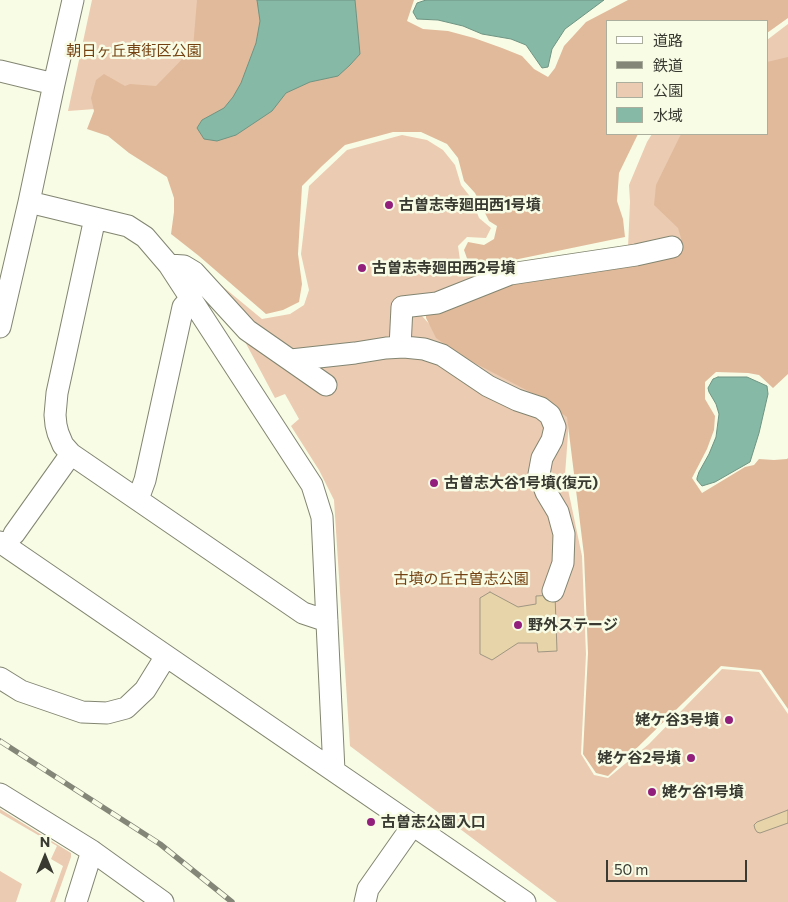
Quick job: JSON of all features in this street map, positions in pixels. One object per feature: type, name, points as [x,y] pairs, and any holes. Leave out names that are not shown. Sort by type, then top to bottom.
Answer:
[{"type":"street","points":[[0,327],[74,0]]},
{"type":"street","points":[[0,72],[54,84]]},
{"type":"street","points":[[29,202],[128,226],[145,238],[169,265],[312,485],[322,517],[334,770]]},
{"type":"street","points":[[95,218],[57,393],[56,425],[63,445],[71,454],[303,613],[328,621]]},
{"type":"street","points":[[400,347],[402,306],[437,303],[510,274],[636,255],[672,247]]},
{"type":"street","points":[[169,265],[184,266],[194,272],[247,330],[326,385]]},
{"type":"street","points":[[138,499],[145,480],[183,307],[191,298]]},
{"type":"street","points":[[291,360],[355,354],[386,348],[424,349],[442,355],[488,386],[517,400],[541,408],[550,415],[555,427],[552,440],[542,458],[539,474],[546,492],[558,512],[564,534],[563,563],[553,591]]},
{"type":"street","points":[[71,454],[7,538],[166,656],[525,902]]},
{"type":"street","points":[[0,678],[21,691],[82,712],[107,713],[126,708],[145,690],[166,656]]},
{"type":"street","points":[[0,794],[92,851],[163,902]]},
{"type":"street","points":[[365,902],[368,889],[413,825]]},
{"type":"street","points":[[76,902],[92,851]]},
{"type":"green space","name":"朝日ヶ丘東街区公園","points":[[92,0],[207,0],[196,57],[136,106],[68,111]]},
{"type":"green space","points":[[788,24],[788,82],[768,96],[768,39]]},
{"type":"green space","name":"古墳の丘古曽志公園","points":[[402,135],[427,140],[443,150],[455,165],[461,185],[472,199],[479,218],[491,228],[486,238],[467,237],[458,246],[461,267],[472,274],[628,248],[629,185],[651,135],[715,135],[703,255],[423,311],[422,316],[442,338],[570,407],[565,475],[582,556],[586,654],[581,754],[594,775],[608,778],[649,744],[722,669],[759,672],[788,714],[788,902],[557,902],[350,746],[334,500],[319,470],[291,426],[299,419],[285,394],[275,398],[242,336],[187,257],[262,319],[290,314],[304,305],[309,290],[301,254],[309,186],[347,150]]},
{"type":"green space","points":[[0,809],[71,853],[55,902],[50,902],[63,866],[51,859],[57,846],[0,813]]},
{"type":"green space","points":[[0,871],[22,884],[16,902],[0,902]]},
{"type":"shaded area","points":[[197,0],[414,0],[407,21],[423,29],[448,31],[502,48],[522,56],[534,69],[548,77],[555,68],[564,46],[586,22],[628,0],[788,0],[788,18],[768,32],[768,20],[606,20],[606,135],[638,135],[619,173],[617,201],[623,219],[625,237],[475,268],[469,264],[464,250],[468,242],[484,245],[494,239],[497,226],[489,221],[475,193],[464,181],[458,158],[447,144],[421,132],[393,132],[345,145],[302,186],[298,254],[302,284],[299,302],[283,310],[266,314],[171,234],[174,198],[167,177],[129,153],[108,136],[87,129],[94,111],[91,98],[96,80],[104,74],[125,86],[130,84],[156,86],[193,48]]},
{"type":"shaded area","points":[[788,57],[788,374],[773,388],[759,375],[748,373],[716,372],[705,382],[705,399],[715,416],[714,430],[707,449],[692,478],[702,493],[745,467],[754,465],[759,459],[774,460],[788,458],[788,709],[761,670],[721,666],[608,776],[596,773],[583,754],[588,653],[584,555],[567,417],[532,393],[465,358],[436,338],[426,318],[426,312],[499,284],[671,257],[683,245],[678,228],[654,205],[656,185],[681,135],[768,135],[768,62]]},
{"type":"water","points":[[257,0],[355,0],[360,54],[338,76],[310,82],[286,93],[272,111],[236,135],[217,141],[204,139],[197,128],[202,120],[224,108],[241,83],[256,43],[260,21]]},
{"type":"water","points":[[426,0],[604,0],[565,29],[552,49],[548,67],[542,68],[526,45],[511,39],[482,34],[463,26],[438,20],[417,19],[413,12],[417,3]]},
{"type":"water","points":[[718,377],[747,377],[767,386],[768,394],[750,462],[715,482],[702,486],[697,478],[716,437],[719,414],[708,388],[713,379]]},
{"type":"building","name":"野外ステージ","points":[[490,592],[518,607],[536,604],[536,596],[555,595],[557,651],[538,652],[537,643],[518,643],[492,660],[480,654],[480,598]]},
{"type":"building","points":[[788,810],[788,823],[760,833],[755,829],[754,825],[757,822]]},
{"type":"railway","points":[[0,741],[160,844],[232,902]]},
{"type":"place","name":"古曽志寺廻田西1号墳","points":[[389,205]]},
{"type":"place","name":"古曽志寺廻田西2号墳","points":[[362,268]]},
{"type":"place","name":"古曽志大谷1号墳(復元)","points":[[434,483]]},
{"type":"place","name":"野外ステージ","points":[[518,625]]},
{"type":"place","name":"姥ケ谷3号墳","points":[[729,720]]},
{"type":"place","name":"姥ケ谷2号墳","points":[[691,758]]},
{"type":"place","name":"姥ケ谷1号墳","points":[[652,792]]},
{"type":"place","name":"古曽志公園入口","points":[[371,822]]}]
